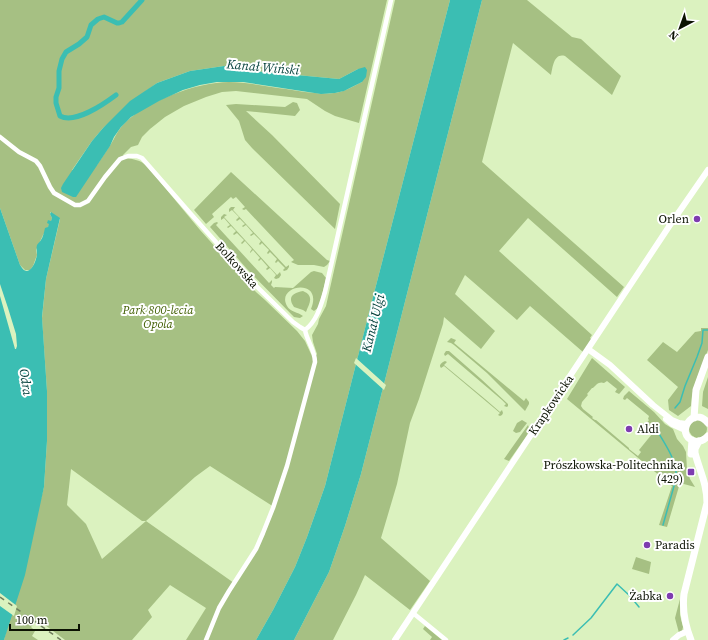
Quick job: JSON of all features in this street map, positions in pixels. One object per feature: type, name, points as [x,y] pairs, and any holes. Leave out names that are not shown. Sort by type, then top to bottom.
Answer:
[{"type":"main road","points":[[694,418],[694,399],[696,390],[708,357]]},
{"type":"main road","points":[[706,420],[699,413],[699,398],[700,390],[708,369]]},
{"type":"main road","points":[[691,640],[685,622],[683,608],[684,594],[700,526],[704,518],[707,494],[695,453],[695,449],[703,439],[687,435],[686,427],[689,420],[694,418],[706,420]]},
{"type":"street","points":[[206,640],[218,608],[256,549],[264,533],[280,490],[315,362],[314,353],[305,330],[310,326],[320,306],[330,271],[391,0]]},
{"type":"street","name":"Bolkowska","points":[[0,137],[19,152],[36,161],[54,193],[75,205],[80,205],[88,201],[120,159],[128,156],[137,156],[142,158],[250,280],[293,322],[305,330]]},
{"type":"street","name":"Krapkowicka","points":[[395,640],[661,238],[708,170]]},
{"type":"street","points":[[588,350],[610,365],[653,405],[672,420],[686,427]]},
{"type":"street","points":[[414,613],[446,640]]},
{"type":"street","points":[[673,640],[679,635],[688,631]]},
{"type":"street","points":[[686,640],[691,640]]},
{"type":"green space","name":"Park 800-lecia Opola","points":[[0,0],[387,0],[359,123],[335,116],[307,99],[236,91],[222,92],[184,106],[165,117],[142,137],[138,145],[131,147],[123,155],[125,158],[137,160],[147,166],[200,230],[256,292],[297,331],[305,341],[311,354],[315,357],[317,354],[312,335],[326,306],[395,0],[450,0],[325,486],[295,567],[256,640],[186,640],[206,608],[170,585],[148,610],[152,617],[132,640],[65,640],[37,619],[31,627],[35,631],[32,636],[38,640],[4,640],[44,487],[47,441],[47,391],[42,318],[46,279],[60,219],[50,212],[52,218],[51,222],[48,220],[50,224],[36,250],[37,255],[33,266],[30,270],[25,270],[20,265],[0,208]],"holes":[[[224,66],[253,71],[339,79],[358,69],[362,82],[349,89],[334,93],[322,94],[236,82],[216,83],[187,90],[171,95],[143,109],[131,117],[122,126],[97,165],[72,170],[103,128],[157,83],[190,71]],[[210,466],[274,507],[247,564],[234,583],[146,521],[195,477]],[[71,469],[142,521],[146,521],[102,559],[86,524],[67,505]]]},
{"type":"green space","points":[[482,0],[527,0],[572,37],[581,39],[621,76],[612,95],[565,56],[558,56],[556,58],[551,75],[513,43],[482,162],[624,287],[617,297],[528,218],[499,251],[592,335],[590,338],[592,340],[583,352],[530,306],[517,320],[465,275],[455,294],[495,331],[481,349],[444,317],[419,399],[410,423],[397,484],[381,538],[430,581],[410,610],[365,575],[333,640],[294,640],[329,572],[361,474]]},
{"type":"green space","points":[[293,102],[297,103],[300,110],[295,116],[246,111],[272,135],[340,204],[335,229],[252,148],[245,140],[239,121],[226,105],[236,104],[285,107]]},
{"type":"green space","points":[[231,172],[327,260],[330,261],[327,265],[324,267],[314,265],[298,265],[291,262],[294,260],[246,209],[242,209],[245,207],[236,197],[233,199],[231,197],[212,214],[214,217],[206,224],[194,210]]},
{"type":"green space","points":[[231,207],[235,207],[233,210],[286,267],[289,265],[287,270],[283,270],[285,268],[278,261],[276,263],[275,262],[277,259],[270,252],[268,254],[267,253],[269,250],[262,243],[260,245],[259,244],[261,241],[254,234],[251,236],[250,235],[253,233],[246,225],[243,227],[242,226],[245,224],[240,219],[237,221],[236,220],[239,217],[232,210],[229,212]]},
{"type":"green space","points":[[224,214],[227,215],[224,217],[277,275],[280,272],[281,275],[279,278],[274,278],[276,275],[270,268],[267,270],[266,269],[268,267],[261,259],[259,261],[258,260],[260,258],[253,250],[250,253],[252,249],[245,241],[242,244],[241,243],[244,240],[237,233],[234,235],[233,234],[236,231],[231,226],[228,228],[227,227],[230,225],[224,218],[221,220],[221,217]]},
{"type":"green space","points":[[217,222],[218,223],[216,225],[269,283],[272,280],[271,285],[274,288],[293,288],[311,272],[314,271],[322,273],[326,278],[319,307],[314,311],[311,309],[313,299],[311,292],[306,288],[293,289],[288,293],[285,299],[287,306],[290,310],[303,316],[300,318],[294,317],[247,269],[210,227]]},
{"type":"green space","points":[[303,291],[309,295],[310,298],[310,303],[306,312],[294,307],[291,301],[294,294]]},
{"type":"green space","points":[[701,328],[708,328],[708,350],[696,381],[691,406],[678,416],[669,410],[668,400],[678,387],[647,360],[663,342],[677,352],[695,332],[701,331]]},
{"type":"green space","points":[[451,338],[456,340],[454,343],[524,401],[526,398],[529,404],[525,411],[487,373],[454,345],[447,342]]},
{"type":"green space","points":[[446,351],[449,351],[481,379],[508,404],[508,406],[504,406],[506,404],[502,400],[448,354],[445,356],[444,354]]},
{"type":"green space","points":[[592,358],[625,387],[619,394],[615,392],[617,389],[607,381],[604,383],[599,383],[592,388],[582,402],[581,406],[593,417],[592,418],[638,456],[641,452],[639,450],[652,434],[642,425],[644,423],[646,424],[649,420],[649,416],[627,398],[625,400],[623,399],[629,391],[654,412],[665,424],[673,429],[677,439],[686,452],[687,470],[695,487],[680,483],[667,527],[659,525],[672,486],[567,399]]},
{"type":"green space","points":[[445,361],[447,362],[444,365],[500,412],[502,410],[502,415],[498,415],[500,413],[444,366],[441,368],[441,364]]},
{"type":"green space","points":[[708,377],[708,409],[702,406],[703,392]]},
{"type":"green space","points":[[522,420],[527,423],[520,432],[516,433],[513,431],[517,423]]},
{"type":"green space","points":[[698,420],[704,423],[707,429],[704,435],[698,438],[692,435],[689,429],[692,423]]},
{"type":"green space","points":[[528,425],[530,431],[509,461],[504,459]]},
{"type":"green space","points":[[636,557],[651,562],[649,574],[632,569]]},
{"type":"green space","points":[[680,599],[680,615],[683,627],[682,631],[679,633],[675,618]]},
{"type":"green space","points":[[425,626],[442,640],[430,640],[432,637],[423,629]]},
{"type":"water","name":"Kanał Ulgi","points":[[450,0],[482,0],[361,474],[329,572],[294,640],[256,640],[295,567],[325,486]]},
{"type":"water","points":[[224,66],[253,71],[339,79],[358,69],[365,67],[367,70],[366,77],[362,82],[344,91],[335,93],[321,94],[243,82],[217,82],[183,90],[159,101],[131,117],[114,137],[110,146],[76,197],[62,192],[61,188],[63,184],[92,141],[130,101],[157,83],[190,71]]},
{"type":"water","name":"Odra","points":[[0,208],[20,265],[26,271],[33,267],[37,255],[37,245],[42,239],[45,228],[48,227],[48,220],[51,221],[51,212],[60,218],[46,279],[42,317],[47,391],[47,441],[44,487],[25,575],[4,640],[0,640],[0,296],[15,349],[17,346],[16,334],[0,284]]},
{"type":"pier","points":[[356,358],[386,385],[384,390],[354,363]]},
{"type":"pier","points":[[0,593],[17,606],[14,616],[0,606]]},
{"type":"waterway","points":[[116,95],[89,112],[66,118],[60,116],[56,103],[56,97],[59,88],[59,71],[62,59],[66,52],[87,37],[91,25],[98,19],[104,17],[117,23],[122,22],[142,0]]},
{"type":"waterway","points":[[675,408],[680,402],[697,357],[702,343],[703,330],[708,330]]},
{"type":"waterway","points":[[659,427],[658,432],[671,454],[676,473],[676,479],[663,525]]},
{"type":"waterway","points":[[573,635],[591,618],[617,584],[639,607]]},
{"type":"waterway","points":[[564,640],[568,638]]},
{"type":"railway","points":[[0,597],[61,640]]},
{"type":"place","name":"Orlen","points":[[697,219]]},
{"type":"place","name":"Aldi","points":[[629,429]]},
{"type":"place","name":"Prószkowska-Politechnika (429)","points":[[691,472]]},
{"type":"place","name":"Paradis","points":[[647,545]]},
{"type":"place","name":"Żabka","points":[[670,596]]},
{"type":"water label","name":"Kanał Wiński","points":[[263,67]]}]
